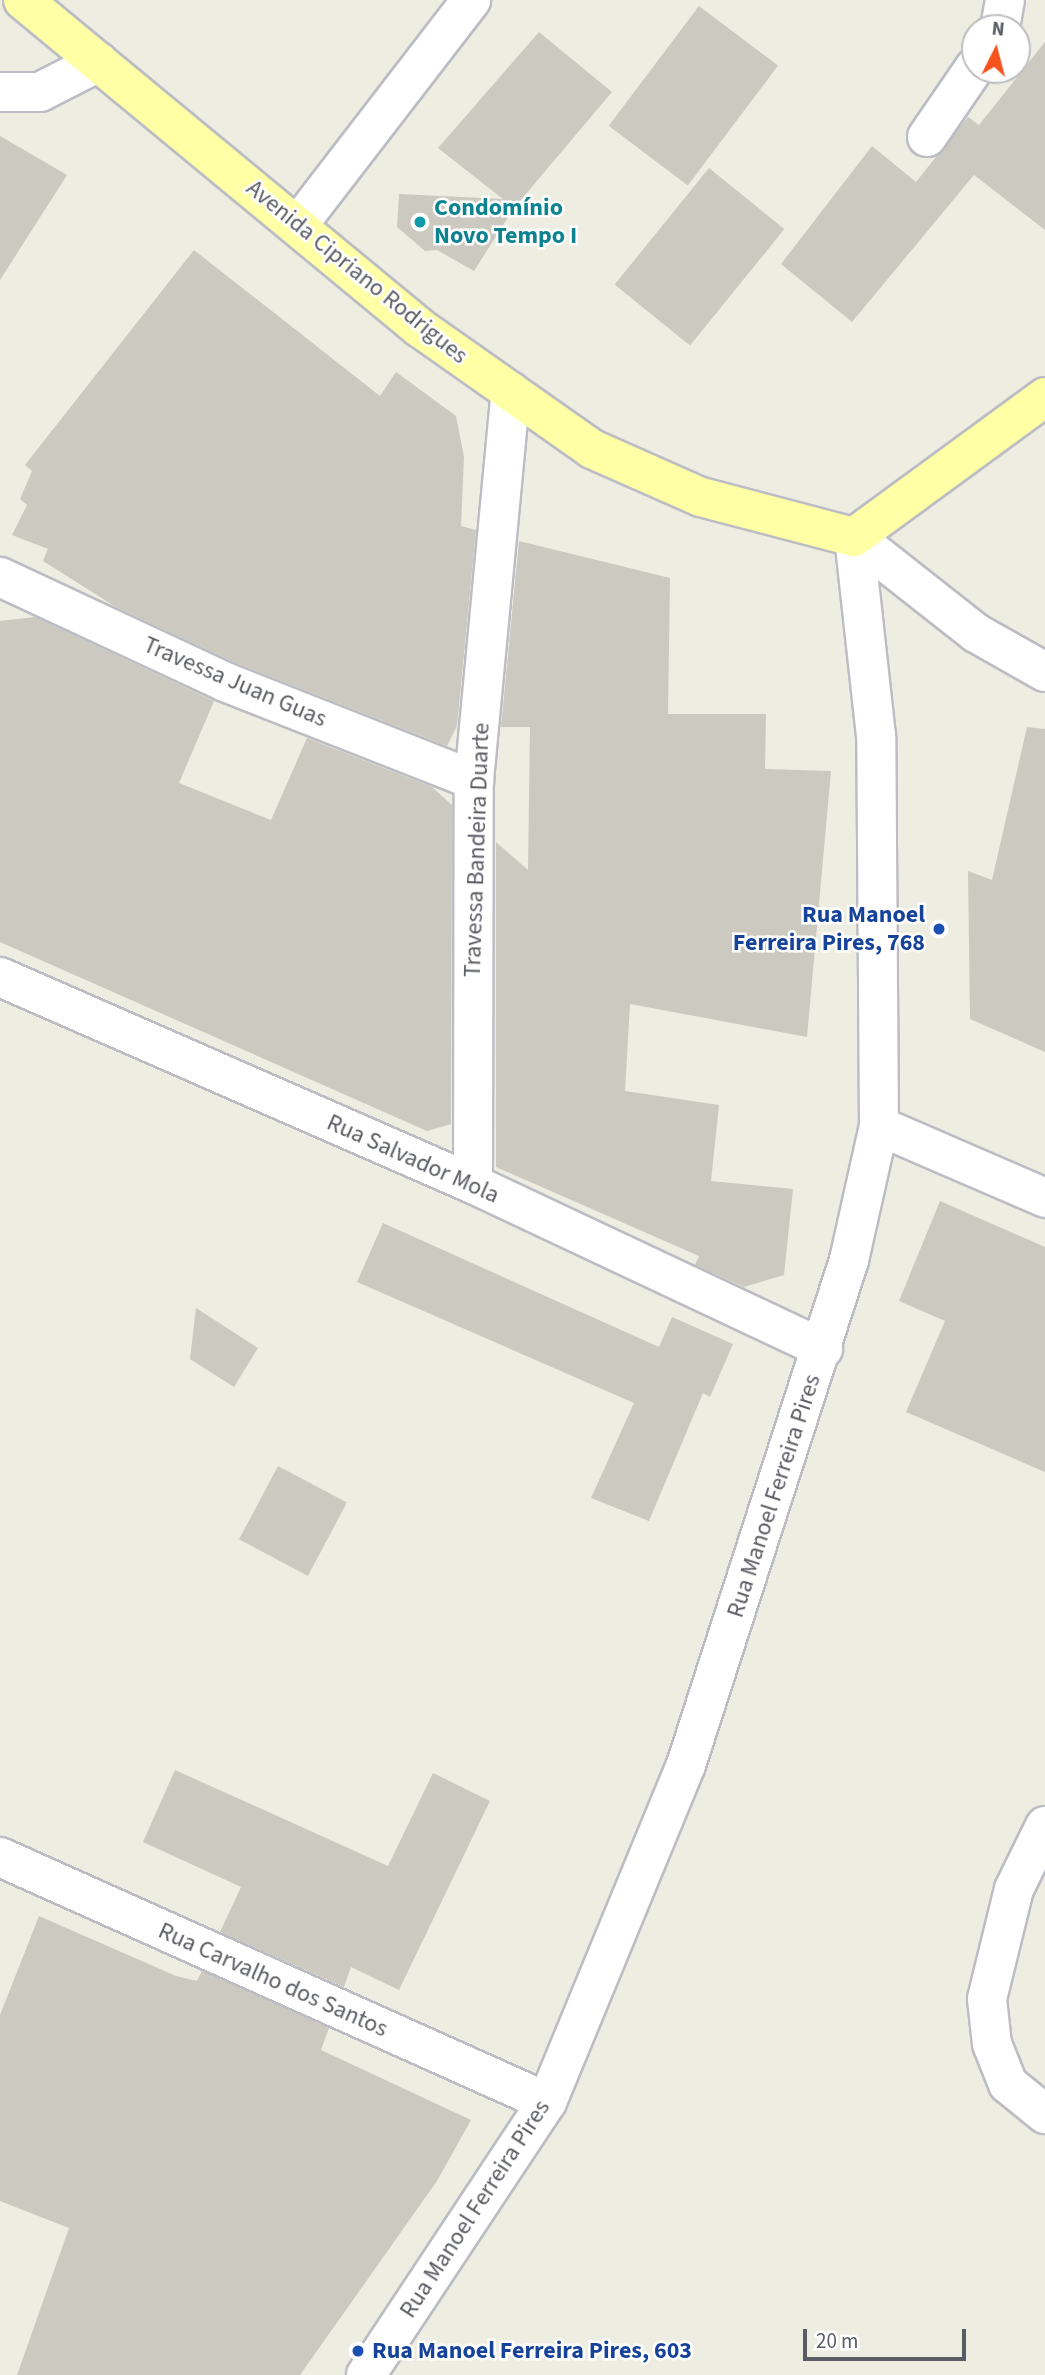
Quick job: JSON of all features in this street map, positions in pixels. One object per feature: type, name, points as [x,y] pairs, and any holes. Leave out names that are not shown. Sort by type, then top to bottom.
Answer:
[{"type":"main road","name":"Avenida Cipriano Rodrigues","points":[[23,0],[420,328],[592,449],[701,498],[853,537]]},
{"type":"main road","points":[[853,537],[1045,397]]},
{"type":"street","points":[[298,225],[471,0]]},
{"type":"street","points":[[0,92],[40,92],[99,62]]},
{"type":"street","points":[[927,138],[963,84]]},
{"type":"street","name":"Travessa Bandeira Duarte","points":[[473,1184],[474,780],[511,392]]},
{"type":"street","points":[[853,537],[975,633],[1045,672]]},
{"type":"street","name":"Rua Manoel Ferreira Pires","points":[[366,2375],[547,2102],[686,1765],[822,1349],[879,1126],[876,736],[853,537]]},
{"type":"street","name":"Travessa Juan Guas","points":[[0,577],[225,682],[474,780]]},
{"type":"street","name":"Rua Salvador Mola","points":[[0,977],[473,1184],[822,1349]]},
{"type":"street","points":[[879,1126],[1045,1198]]},
{"type":"street","points":[[1045,1826],[1014,1889],[987,1999],[992,2044],[1008,2084],[1045,2114]]},
{"type":"street","name":"Rua Carvalho dos Santos","points":[[0,1857],[547,2102]]},
{"type":"building","points":[[699,6],[778,66],[688,185],[609,126]]},
{"type":"building","points":[[539,32],[612,92],[514,208],[474,271],[437,250],[425,251],[397,227],[399,194],[503,199],[438,148]]},
{"type":"building","points":[[1045,42],[1045,230],[974,175],[852,322],[781,264],[872,146],[916,182],[968,117],[979,125],[1012,84],[1031,84],[1031,60]]},
{"type":"building","points":[[0,136],[67,175],[0,280]]},
{"type":"building","points":[[709,168],[784,229],[690,346],[615,285]]},
{"type":"building","points":[[194,250],[380,396],[396,372],[456,416],[464,457],[461,526],[476,530],[457,726],[447,746],[234,662],[116,607],[43,561],[48,549],[12,535],[27,505],[20,499],[32,471],[25,465]]},
{"type":"building","points":[[519,541],[670,578],[668,714],[766,714],[765,769],[831,771],[807,1037],[630,1004],[625,1091],[719,1105],[711,1181],[793,1189],[784,1275],[744,1287],[695,1265],[699,1256],[496,1167],[496,842],[528,870],[530,727],[501,727]]},
{"type":"building","points":[[35,617],[214,701],[179,783],[271,820],[307,738],[432,787],[452,805],[451,1124],[427,1131],[0,942],[0,621]]},
{"type":"building","points":[[1027,727],[1045,729],[1045,1052],[970,1019],[968,871],[992,880]]},
{"type":"building","points":[[940,1201],[1045,1247],[1045,1472],[906,1412],[945,1321],[899,1301]]},
{"type":"building","points":[[383,1223],[659,1347],[672,1317],[733,1344],[710,1397],[703,1393],[649,1521],[591,1498],[634,1403],[357,1282]]},
{"type":"building","points":[[196,1308],[258,1348],[234,1387],[190,1359]]},
{"type":"building","points":[[278,1466],[347,1503],[308,1576],[239,1539]]},
{"type":"building","points":[[175,1770],[388,1866],[433,1773],[490,1801],[399,1990],[351,1967],[344,1987],[220,1932],[241,1887],[143,1842]]},
{"type":"building","points":[[39,1916],[176,1976],[197,1981],[202,1971],[329,2028],[321,2050],[471,2120],[437,2181],[300,2375],[17,2375],[69,2228],[0,2201],[0,2015]]},
{"type":"place","name":"Condomínio Novo Tempo I","points":[[420,222]]},
{"type":"place","name":"Rua Manoel Ferreira Pires, 768","points":[[939,929]]},
{"type":"place","name":"Rua Manoel Ferreira Pires, 603","points":[[358,2351]]}]
